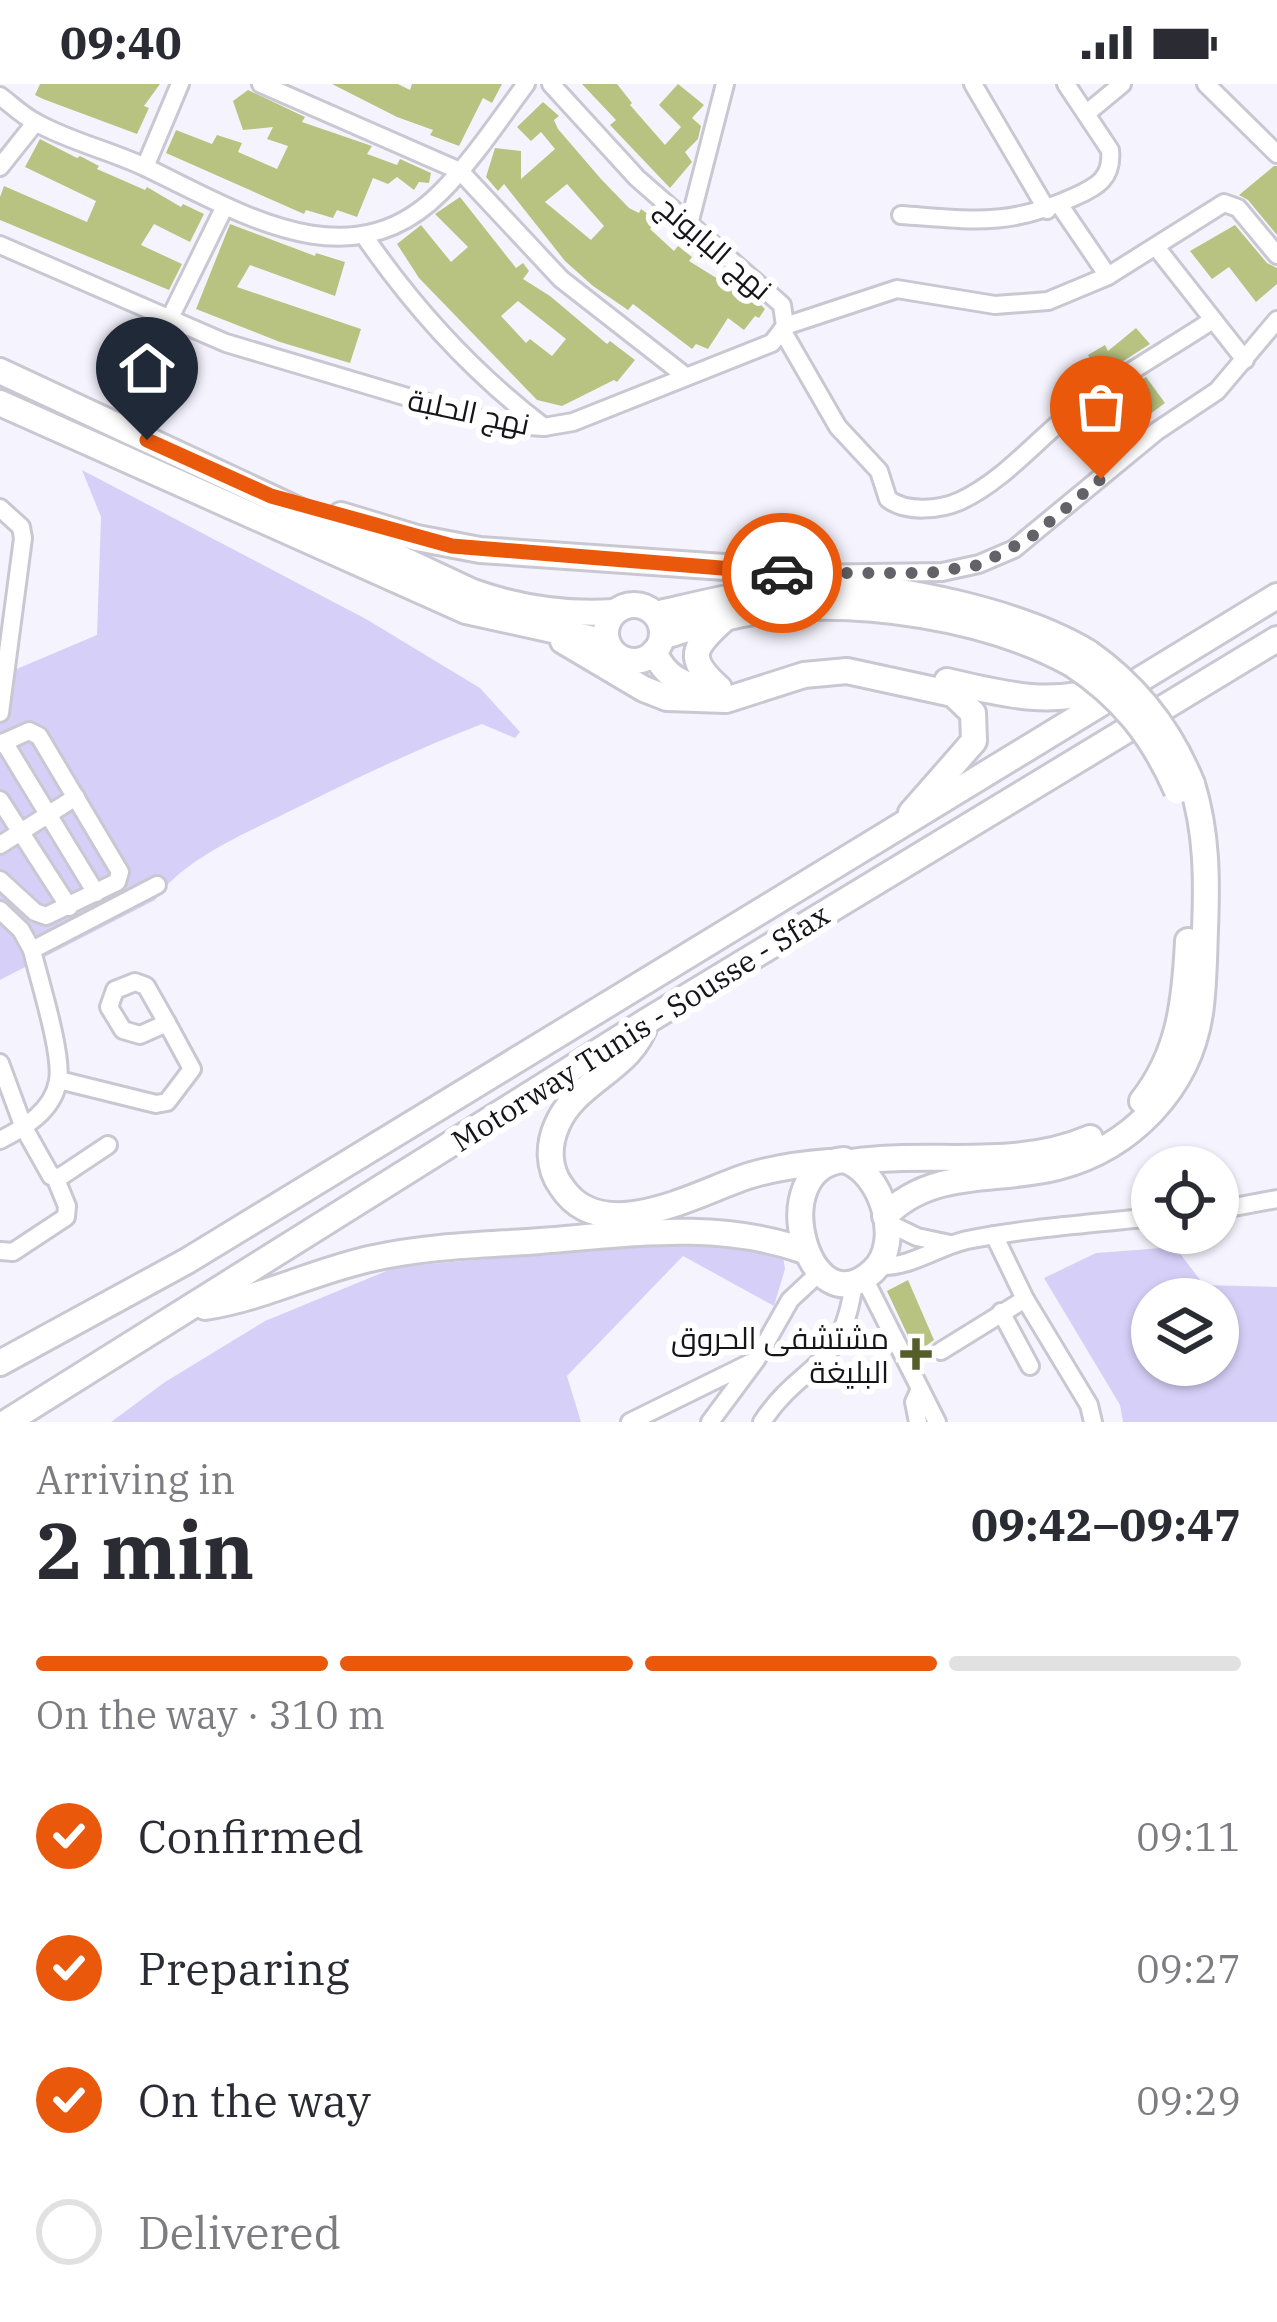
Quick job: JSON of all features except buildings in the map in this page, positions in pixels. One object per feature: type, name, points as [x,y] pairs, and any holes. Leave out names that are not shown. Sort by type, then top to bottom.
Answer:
[{"type":"highway","points":[[0,371],[492,599],[574,612],[614,612],[631,604],[657,634],[664,670],[698,688],[719,688],[830,658],[868,661],[1037,700],[1087,694],[1143,676]]},
{"type":"highway","points":[[0,403],[447,603],[533,628],[607,642],[624,659],[640,660],[657,634],[762,592],[817,586],[877,590],[979,610],[1036,627],[1080,658]]},
{"type":"highway","points":[[271,496],[466,548],[790,574],[817,586]]},
{"type":"highway","name":"Motorway Tunis - Sousse - Sfax","points":[[0,1363],[187,1261],[1277,596]]},
{"type":"highway","points":[[657,634],[726,617],[808,607],[927,616],[1080,658],[1120,676],[1157,718],[1184,787],[1207,861],[1202,993],[1193,1044],[1170,1090],[1132,1131],[1082,1160],[1040,1171],[939,1183],[915,1192],[885,1219]]},
{"type":"highway","points":[[607,642],[606,626],[614,612]]},
{"type":"highway","points":[[719,688],[699,669],[696,656],[701,640],[726,617]]},
{"type":"highway","points":[[533,628],[667,698],[726,700],[831,671],[862,673],[953,694],[973,713],[974,741],[920,799],[904,825]]},
{"type":"highway","name":"Motorway Tunis - Sousse - Sfax","points":[[7,1422],[646,1021],[1277,639]]},
{"type":"highway","points":[[646,1021],[634,1048],[574,1100],[555,1130],[551,1165],[561,1188],[578,1205],[601,1214],[636,1213],[766,1171],[840,1162],[985,1159],[1054,1151],[1100,1134],[1146,1098],[1174,1044],[1185,992],[1191,870],[1184,787]]},
{"type":"highway","points":[[191,1309],[262,1294],[358,1262],[437,1249],[708,1230],[762,1237],[810,1260],[859,1278],[886,1249],[885,1219],[868,1176],[840,1162],[817,1171],[804,1198],[800,1221],[810,1260]]},
{"type":"street","points":[[145,167],[180,84]]},
{"type":"street","points":[[261,84],[460,171],[561,278],[684,375]]},
{"type":"street","points":[[0,96],[35,123],[145,167],[224,208],[295,231],[365,237],[418,212],[460,171],[526,84]]},
{"type":"street","name":"نهج البابونج","points":[[544,428],[588,416],[772,343],[783,328],[782,305],[637,178],[551,84]]},
{"type":"street","points":[[973,84],[1053,207],[1108,276]]},
{"type":"street","points":[[901,215],[992,221],[1053,207],[1092,189],[1108,173],[1110,150],[1066,84]]},
{"type":"street","points":[[1088,113],[1122,84]]},
{"type":"street","points":[[1206,84],[1277,154]]},
{"type":"street","points":[[689,224],[721,88]]},
{"type":"street","points":[[0,167],[35,123]]},
{"type":"street","points":[[1211,321],[1080,406],[992,482],[958,501],[930,508],[901,507],[888,500],[879,471],[838,427],[783,328],[897,289],[941,298],[1022,304],[1068,295],[1229,203],[1277,255]]},
{"type":"street","points":[[170,318],[224,208]]},
{"type":"street","name":"نهج الحلبة","points":[[365,237],[430,324],[544,428]]},
{"type":"street","name":"نهج الحلبة","points":[[0,245],[282,362],[499,424],[544,428]]},
{"type":"street","points":[[1156,248],[1245,360]]},
{"type":"street","points":[[790,574],[928,573],[997,558],[1030,538],[1157,431],[1204,402],[1277,320]]},
{"type":"street","points":[[499,424],[508,400]]},
{"type":"street","points":[[0,508],[21,527],[23,538],[0,713]]},
{"type":"street","points":[[0,880],[40,915],[52,916],[69,907],[96,893],[117,882],[121,872],[36,733],[24,732],[2,743],[96,893]]},
{"type":"street","points":[[0,844],[76,797]]},
{"type":"street","points":[[0,800],[69,907]]},
{"type":"street","points":[[32,950],[157,885]]},
{"type":"street","points":[[0,910],[21,930],[32,950],[59,1080],[44,1110],[24,1128],[0,1140]]},
{"type":"street","points":[[59,1080],[156,1104],[166,1102],[192,1070],[167,1023]]},
{"type":"street","points":[[0,1063],[24,1128],[67,1206],[66,1217],[14,1252],[0,1251]]},
{"type":"street","points":[[55,1177],[108,1144]]},
{"type":"street","points":[[1239,1208],[1277,1199]]},
{"type":"street","points":[[1252,1206],[1277,1209]]},
{"type":"street","points":[[885,1219],[917,1237],[950,1244]]},
{"type":"street","points":[[762,1422],[820,1363],[859,1278],[950,1244],[1131,1219]]},
{"type":"street","points":[[994,1235],[1024,1299],[1089,1405],[1093,1422]]},
{"type":"street","points":[[710,1422],[756,1360],[810,1260]]},
{"type":"street","points":[[859,1278],[937,1422]]},
{"type":"street","points":[[941,1351],[1024,1299]]},
{"type":"street","points":[[1001,1312],[1030,1366]]},
{"type":"street","points":[[630,1422],[756,1360]]},
{"type":"street","points":[[918,1422],[915,1398],[920,1389]]},
{"type":"shaded area","points":[[82,470],[366,619],[480,688],[520,732],[515,738],[482,724],[359,778],[215,849],[182,872],[155,900],[0,980],[0,676],[97,635],[101,517]]},
{"type":"shaded area","points":[[681,1242],[759,1242],[783,1256],[785,1269],[774,1306],[683,1256],[567,1376],[581,1422],[111,1422],[165,1382],[265,1321],[396,1267]]},
{"type":"shaded area","points":[[1096,1253],[1180,1254],[1199,1278],[1131,1278],[1131,1386],[1239,1386],[1239,1286],[1277,1287],[1277,1422],[1123,1422],[1120,1405],[1044,1278]]},
{"type":"way so far","points":[[782,573],[928,573],[979,565],[1030,538],[1101,479]]},
{"type":"place","name":"مشتشفى الحروق البليغة","points":[[916,1354]]},
{"type":"route","points":[[147,440],[271,496],[452,546],[782,573]]}]
